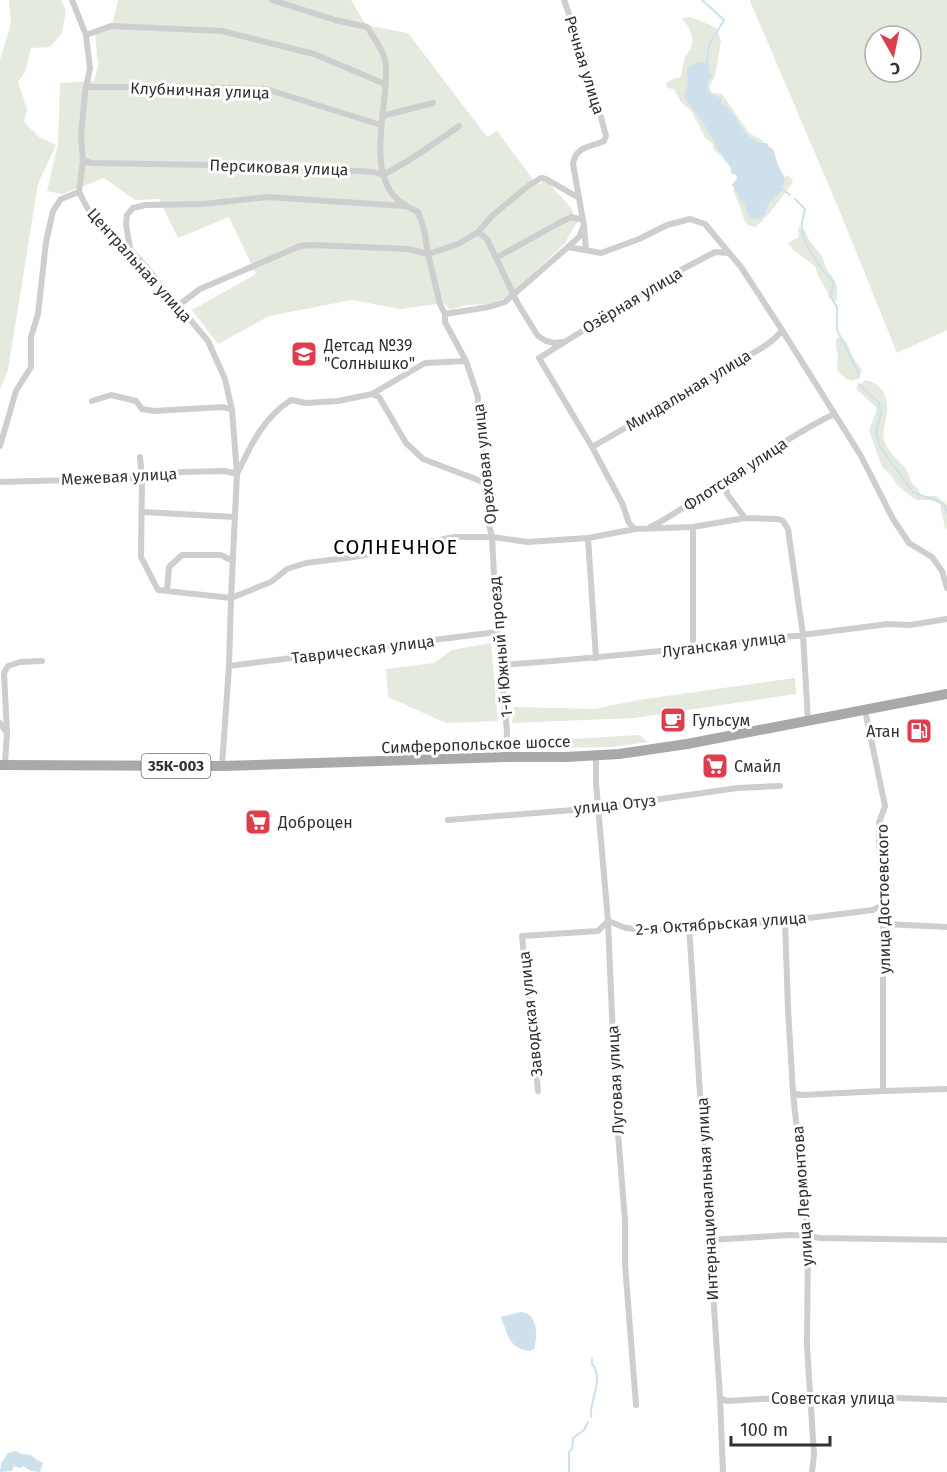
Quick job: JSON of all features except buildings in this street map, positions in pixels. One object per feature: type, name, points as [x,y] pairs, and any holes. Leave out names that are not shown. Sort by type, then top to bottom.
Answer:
[{"type":"main road","name":"Симферопольское шоссе","points":[[2,765],[222,766],[596,756],[653,750],[947,694]]},
{"type":"street","points":[[0,446],[16,392],[31,367],[31,337],[38,314],[52,211],[61,199],[79,192],[83,160],[81,135],[90,68],[86,35],[72,0]]},
{"type":"street","name":"Ореховая улица","points":[[272,0],[335,20],[367,27],[378,43],[385,62],[386,84],[380,143],[383,175],[393,196],[405,206],[418,212],[424,229],[440,304],[445,314],[445,322],[466,362],[478,397],[477,413],[491,504],[489,525],[492,537]]},
{"type":"street","name":"Речная улица","points":[[564,0],[586,61],[606,136],[604,141],[579,150],[574,156],[573,164],[579,198]]},
{"type":"street","points":[[86,35],[111,26],[222,31],[314,54],[386,84]]},
{"type":"street","name":"Клубничная улица","points":[[86,87],[267,89],[381,124]]},
{"type":"street","points":[[382,116],[433,103]]},
{"type":"street","points":[[383,175],[426,151],[459,126]]},
{"type":"street","name":"Персиковая улица","points":[[83,160],[91,163],[313,167],[374,172],[383,175]]},
{"type":"street","points":[[179,305],[200,289],[300,246],[408,249],[428,254],[458,244],[478,232],[493,215],[541,178],[579,198],[586,250]]},
{"type":"street","name":"Центральная улица","points":[[79,192],[96,220],[130,249],[208,341],[225,379],[232,410],[237,474],[229,666],[222,766]]},
{"type":"street","points":[[130,249],[126,224],[127,214],[133,208],[145,205],[203,204],[267,197],[405,206]]},
{"type":"street","points":[[496,258],[572,217],[583,223]]},
{"type":"street","points":[[568,248],[601,253],[639,239],[667,225],[690,219],[705,224],[741,267],[782,330],[861,456],[893,519],[909,543],[932,557],[942,571],[947,588]]},
{"type":"street","points":[[445,314],[505,302],[579,237],[583,223]]},
{"type":"street","points":[[478,232],[487,239],[514,295],[538,336],[554,343],[566,341]]},
{"type":"street","name":"Озёрная улица","points":[[591,447],[539,358],[675,273],[715,252],[729,253]]},
{"type":"street","name":"Миндальная улица","points":[[591,447],[778,337],[782,330]]},
{"type":"street","name":"Центральная улица","points":[[237,474],[264,425],[278,409],[291,400],[306,403],[372,394],[425,363],[466,362]]},
{"type":"street","points":[[372,394],[380,397],[406,443],[423,459],[488,486]]},
{"type":"street","points":[[92,400],[111,395],[136,401],[142,409],[154,411],[223,407],[232,410]]},
{"type":"street","name":"Флотская улица","points":[[635,529],[652,526],[782,443],[834,414]]},
{"type":"street","points":[[591,447],[622,503],[629,523],[635,529]]},
{"type":"street","points":[[140,457],[141,557],[158,590],[231,598],[271,582],[287,569],[306,563],[354,557],[454,537],[492,537],[528,542],[588,538],[635,529],[693,527],[745,518],[778,519],[783,521],[788,529],[803,635],[808,721]]},
{"type":"street","name":"Межевая улица","points":[[0,482],[142,478],[182,472],[225,471],[237,474]]},
{"type":"street","points":[[725,481],[727,494],[745,518]]},
{"type":"street","points":[[142,512],[235,517]]},
{"type":"street","points":[[693,527],[693,648]]},
{"type":"street","name":"1-й Южный проезд","points":[[492,537],[497,632],[507,731],[506,757]]},
{"type":"street","points":[[588,538],[596,658]]},
{"type":"street","points":[[167,591],[169,567],[182,555],[221,555],[233,561]]},
{"type":"street","name":"Луганская улица","points":[[501,665],[693,648],[947,619]]},
{"type":"street","name":"Таврическая улица","points":[[229,666],[497,632]]},
{"type":"street","points":[[2,765],[7,733],[4,673],[8,666],[20,662],[42,661]]},
{"type":"street","name":"улица Достоевского","points":[[865,710],[885,806],[879,823],[884,897],[884,1090]]},
{"type":"street","points":[[0,723],[7,733]]},
{"type":"street","name":"Луговая улица","points":[[596,756],[596,783],[608,921],[615,1109],[625,1220],[625,1264],[636,1405]]},
{"type":"street","name":"улица Отуз","points":[[448,820],[598,808],[737,788],[780,786]]},
{"type":"street","name":"2-я Октябрьская улица","points":[[608,921],[626,928],[642,930],[785,921],[873,910],[880,906],[884,897]]},
{"type":"street","name":"Заводская улица","points":[[538,1091],[522,936],[598,931],[608,921]]},
{"type":"street","name":"улица Лермонтова","points":[[785,921],[793,1093],[808,1236],[807,1345],[814,1455],[812,1472]]},
{"type":"street","points":[[884,924],[947,927]]},
{"type":"street","name":"Интернациональная улица","points":[[689,927],[723,1472]]},
{"type":"street","points":[[793,1093],[801,1095],[947,1089]]},
{"type":"street","points":[[710,1240],[790,1235],[820,1238],[947,1240]]},
{"type":"street","name":"Советская улица","points":[[720,1398],[727,1401],[810,1395],[947,1400]]},
{"type":"shaded area","points":[[9,0],[61,0],[66,10],[62,33],[50,47],[31,48],[25,72],[18,82],[27,109],[24,122],[39,137],[56,145],[38,184],[8,370],[0,389],[0,60],[11,23]]},
{"type":"shaded area","points":[[118,0],[351,0],[366,25],[408,33],[487,137],[497,131],[537,185],[546,180],[571,208],[577,222],[565,243],[509,296],[491,304],[466,305],[450,310],[444,303],[400,309],[352,300],[269,316],[218,344],[192,310],[256,274],[229,217],[178,238],[159,199],[135,200],[104,178],[62,194],[47,191],[58,144],[60,83],[94,81],[98,66],[95,32],[111,29]]},
{"type":"shaded area","points":[[947,0],[947,330],[897,353],[838,207],[750,1]]},
{"type":"shaded area","points":[[690,17],[716,28],[719,35],[721,42],[715,76],[709,87],[712,93],[722,94],[749,133],[763,141],[763,144],[747,138],[735,120],[727,113],[727,108],[719,106],[717,100],[706,92],[701,81],[707,72],[704,67],[697,65],[690,74],[696,76],[697,80],[694,91],[698,108],[696,109],[724,155],[721,156],[714,150],[713,144],[705,138],[693,113],[681,102],[674,89],[667,88],[666,83],[680,78],[684,61],[692,46],[691,33],[682,18]]},
{"type":"shaded area","points":[[786,175],[793,182],[780,200],[759,224],[755,227],[748,225],[733,190],[735,187],[763,216],[767,212],[765,207]]},
{"type":"shaded area","points":[[799,227],[805,231],[822,256],[837,286],[837,300],[833,302],[815,266],[793,250],[788,243],[799,237]]},
{"type":"shaded area","points":[[836,338],[842,338],[847,343],[852,356],[862,370],[857,379],[850,380],[843,377],[837,369]]},
{"type":"shaded area","points":[[866,380],[880,387],[885,395],[887,411],[883,435],[887,447],[906,469],[910,480],[921,496],[936,496],[947,505],[947,529],[940,504],[935,500],[913,498],[896,484],[891,475],[882,467],[869,431],[876,407],[857,390],[857,386]]},
{"type":"shaded area","points":[[491,643],[498,721],[446,723],[388,697],[386,669],[434,663],[452,650]]},
{"type":"shaded area","points":[[795,678],[796,694],[634,718],[512,723],[514,707],[594,709],[638,700]]},
{"type":"shaded area","points":[[640,735],[648,742],[613,747],[555,748],[556,740]]},
{"type":"water","points":[[707,61],[709,72],[713,77],[708,80],[710,92],[721,98],[722,104],[732,113],[747,135],[758,142],[767,143],[773,149],[784,176],[782,190],[769,204],[766,214],[760,218],[749,218],[744,203],[732,185],[737,178],[736,175],[731,173],[731,168],[684,97],[688,83],[687,70],[698,62]]},
{"type":"water","points":[[520,1312],[530,1316],[535,1326],[534,1349],[530,1351],[513,1344],[501,1317]]},
{"type":"water","points":[[16,1451],[31,1455],[43,1463],[40,1472],[31,1471],[23,1466],[20,1468],[14,1466],[12,1471],[0,1472],[1,1463],[8,1453]]},
{"type":"waterway","points":[[702,0],[724,20],[709,45],[707,61]]},
{"type":"waterway","points":[[782,190],[790,195]]},
{"type":"waterway","points":[[795,199],[805,209],[802,226],[809,250],[834,282],[830,296],[837,307],[837,330],[859,374],[858,378]]},
{"type":"waterway","points":[[859,384],[879,403],[881,412],[876,433],[880,447],[913,492],[944,504],[947,513]]},
{"type":"waterway","points":[[591,1417],[597,1383],[592,1358]]},
{"type":"waterway","points":[[569,1472],[569,1452],[572,1449],[573,1438],[584,1430],[588,1422]]},
{"type":"place","name":"Детсад №39 \"Солнышко\"","points":[[304,354]]},
{"type":"place","name":"Гульсум","points":[[673,720]]},
{"type":"place","name":"Атан","points":[[919,731]]},
{"type":"place","name":"Смайл","points":[[715,766]]},
{"type":"place","name":"Доброцен","points":[[258,822]]},
{"type":"district","name":"СОЛНЕЧНОЕ","points":[[396,547]]}]
